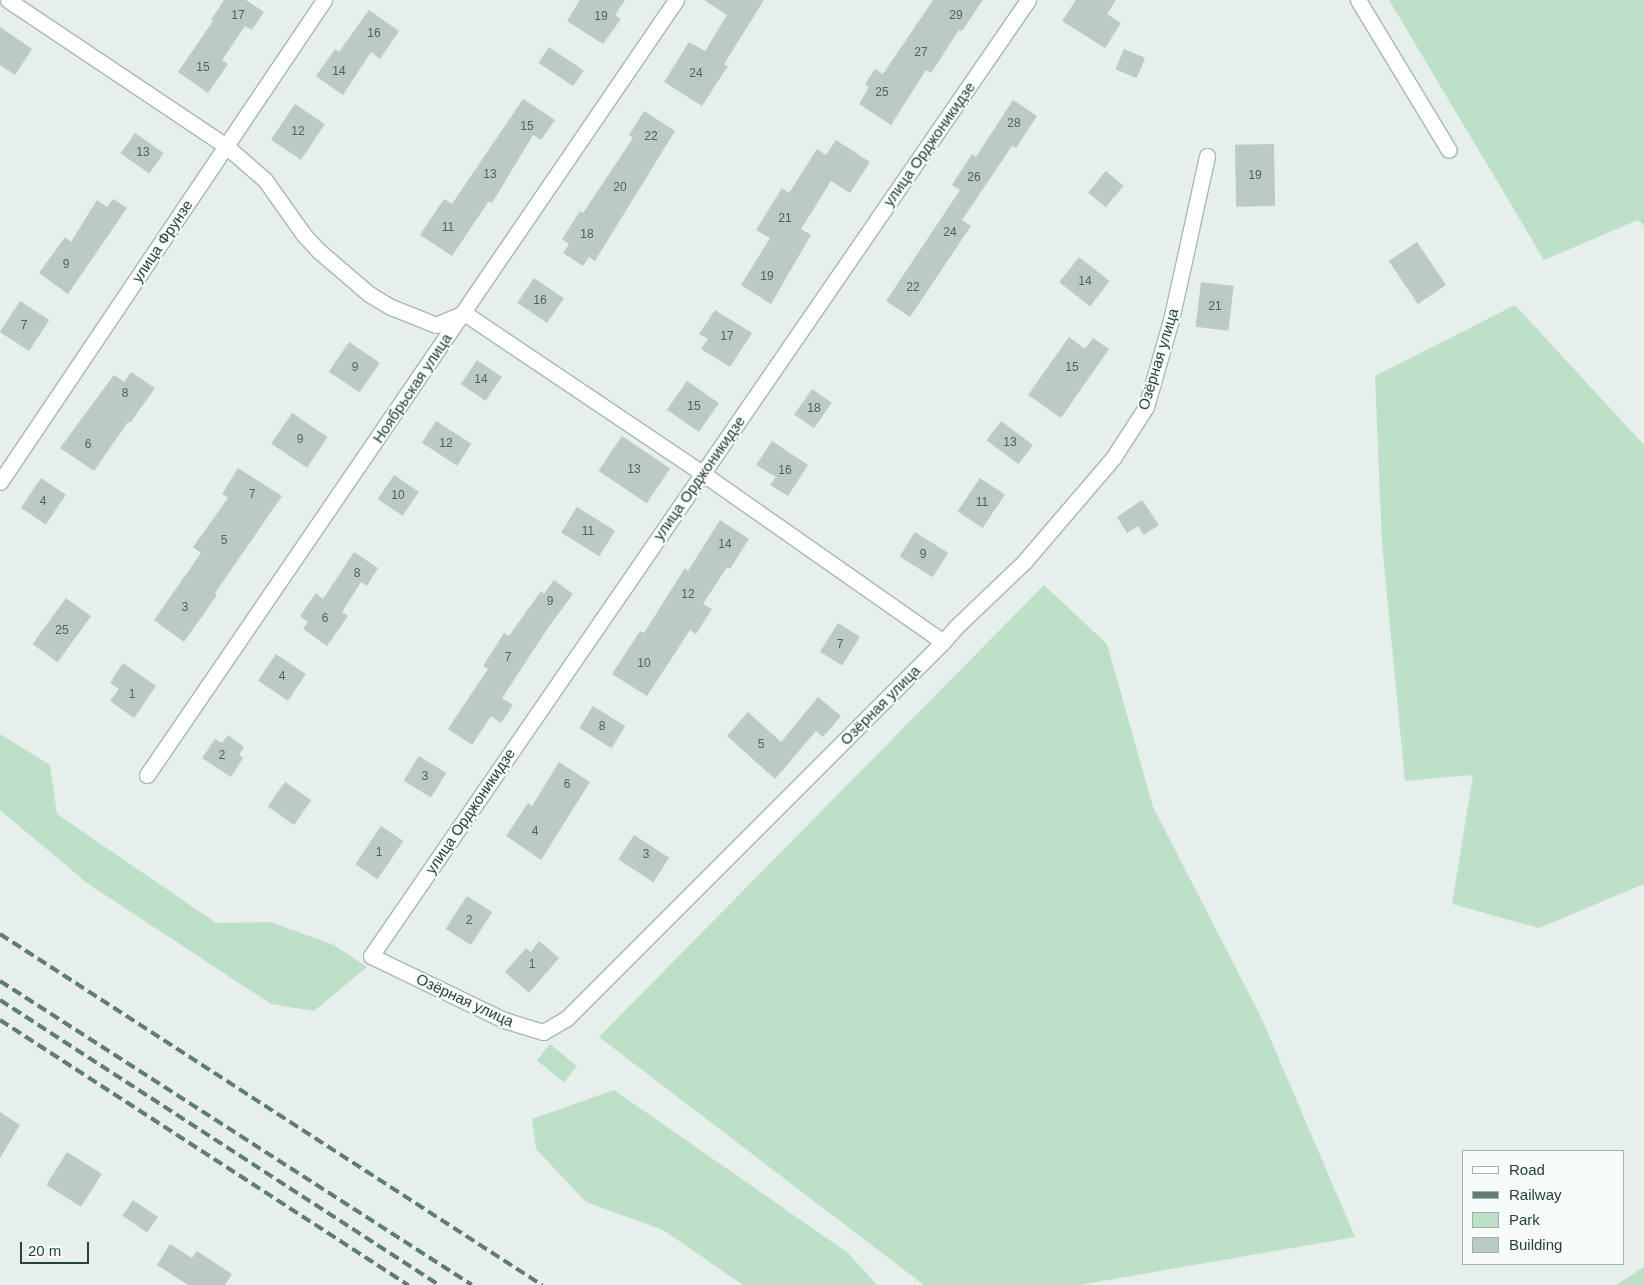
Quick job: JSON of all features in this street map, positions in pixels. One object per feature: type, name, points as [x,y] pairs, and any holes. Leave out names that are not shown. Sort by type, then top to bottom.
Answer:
[{"type":"street","points":[[8,0],[226,146],[265,180],[309,241],[369,294],[391,307],[436,325],[464,314],[702,473],[943,642]]},
{"type":"street","name":"улица Фрунзе","points":[[0,482],[324,0]]},
{"type":"street","name":"Ноябрьская улица","points":[[147,775],[464,314],[676,0]]},
{"type":"street","name":"улица Орджоникидзе","points":[[371,956],[1028,0]]},
{"type":"street","points":[[1358,0],[1449,150]]},
{"type":"street","name":"Озёрная улица","points":[[371,956],[504,1020],[544,1032],[567,1018],[956,627],[1024,562],[1113,458],[1146,407],[1171,320],[1207,156]]},
{"type":"green space","points":[[1389,0],[1644,0],[1644,226],[1638,220],[1544,260]]},
{"type":"green space","points":[[1515,305],[1644,445],[1644,884],[1539,928],[1452,904],[1473,775],[1405,781],[1382,544],[1375,376]]},
{"type":"green space","points":[[1044,585],[1107,644],[1153,807],[1261,1017],[1355,1237],[1079,1285],[924,1285],[599,1037]]},
{"type":"green space","points":[[0,734],[50,765],[57,814],[216,923],[270,922],[334,945],[367,967],[314,1011],[271,1004],[87,883],[0,810]]},
{"type":"green space","points":[[550,1044],[577,1066],[564,1082],[537,1060]]},
{"type":"green space","points":[[614,1090],[848,1253],[877,1285],[743,1285],[663,1230],[586,1202],[536,1149],[532,1119]]},
{"type":"green space","points":[[1644,1267],[1644,1285],[1616,1285]]},
{"type":"building","points":[[224,0],[246,0],[264,12],[252,30],[245,26],[222,60],[228,64],[208,93],[178,72],[213,21],[211,20]]},
{"type":"building","points":[[580,0],[625,0],[615,15],[621,19],[603,44],[567,21]]},
{"type":"building","points":[[704,0],[764,0],[724,64],[728,66],[702,106],[664,82],[689,42],[705,51],[727,15]]},
{"type":"building","points":[[933,0],[983,0],[962,31],[959,30],[931,73],[926,70],[891,125],[859,104],[869,87],[865,84],[875,69],[883,74]]},
{"type":"building","points":[[1076,0],[1116,0],[1107,14],[1121,23],[1105,48],[1062,21]]},
{"type":"building","points":[[369,10],[399,31],[380,59],[371,52],[343,95],[316,76],[335,49],[339,52]]},
{"type":"building","points":[[0,27],[32,49],[15,75],[0,65]]},
{"type":"building","points":[[549,47],[584,70],[573,86],[538,63]]},
{"type":"building","points":[[1124,49],[1145,58],[1137,78],[1115,69]]},
{"type":"building","points":[[523,99],[555,120],[541,140],[533,135],[492,203],[489,201],[452,256],[420,235],[444,199],[452,204]]},
{"type":"building","points":[[1013,100],[1037,116],[1016,148],[1012,146],[962,220],[971,226],[910,317],[886,301],[960,190],[952,185],[972,154],[976,157]]},
{"type":"building","points":[[295,104],[325,124],[301,160],[271,140]]},
{"type":"building","points":[[644,111],[675,131],[595,261],[589,257],[583,266],[563,253],[569,244],[562,239],[580,211],[583,213],[633,138],[629,135]]},
{"type":"building","points":[[135,133],[164,153],[149,174],[121,153]]},
{"type":"building","points":[[836,140],[870,162],[850,193],[831,181],[801,229],[811,235],[771,304],[741,285],[770,238],[756,230],[782,188],[789,193],[817,149],[826,155]]},
{"type":"building","points":[[1274,144],[1275,206],[1236,207],[1235,145]]},
{"type":"building","points":[[1106,171],[1124,186],[1106,207],[1088,192]]},
{"type":"building","points":[[113,199],[127,208],[68,294],[39,273],[65,237],[71,242],[97,200],[107,207]]},
{"type":"building","points":[[1417,242],[1446,285],[1418,304],[1389,261]]},
{"type":"building","points":[[1079,257],[1110,281],[1090,306],[1059,282]]},
{"type":"building","points":[[534,278],[564,298],[547,323],[517,303]]},
{"type":"building","points":[[1201,282],[1234,286],[1228,331],[1196,327]]},
{"type":"building","points":[[20,301],[49,320],[29,351],[0,332]]},
{"type":"building","points":[[715,310],[752,333],[730,367],[701,349],[708,339],[699,334]]},
{"type":"building","points":[[1069,337],[1085,349],[1093,338],[1109,349],[1061,418],[1028,395]]},
{"type":"building","points":[[349,342],[380,363],[360,393],[329,372]]},
{"type":"building","points":[[477,360],[502,377],[486,401],[461,384]]},
{"type":"building","points":[[131,372],[155,388],[130,423],[128,422],[94,471],[60,448],[114,375],[124,382]]},
{"type":"building","points":[[687,381],[719,403],[699,432],[667,410]]},
{"type":"building","points":[[812,389],[832,403],[814,428],[794,414]]},
{"type":"building","points":[[292,413],[328,437],[307,468],[271,444]]},
{"type":"building","points":[[436,421],[471,444],[457,466],[422,443]]},
{"type":"building","points":[[1001,421],[1033,445],[1019,464],[987,440]]},
{"type":"building","points":[[622,436],[670,468],[647,503],[599,471]]},
{"type":"building","points":[[772,441],[808,465],[788,496],[770,485],[776,477],[756,465]]},
{"type":"building","points":[[238,468],[282,496],[215,593],[217,595],[184,642],[154,620],[201,553],[193,547],[228,498],[222,494]]},
{"type":"building","points":[[394,475],[419,492],[403,516],[378,499]]},
{"type":"building","points":[[41,478],[66,495],[46,525],[21,508]]},
{"type":"building","points":[[980,478],[1005,495],[983,528],[958,511]]},
{"type":"building","points":[[1142,500],[1159,525],[1144,535],[1138,526],[1127,533],[1117,517]]},
{"type":"building","points":[[577,507],[615,531],[599,556],[561,532]]},
{"type":"building","points":[[720,520],[749,539],[730,569],[727,567],[703,604],[712,609],[696,634],[690,630],[647,696],[612,674],[640,631],[644,633],[685,568],[688,571]]},
{"type":"building","points":[[915,532],[948,553],[933,577],[900,557]]},
{"type":"building","points":[[354,552],[378,568],[367,586],[361,582],[342,612],[348,616],[327,646],[303,629],[308,622],[300,616],[316,593],[323,599]]},
{"type":"building","points":[[554,580],[573,594],[550,625],[502,698],[513,705],[501,723],[491,716],[472,745],[448,729],[488,669],[483,666],[504,633],[509,636],[541,591],[544,594]]},
{"type":"building","points":[[66,598],[91,616],[58,662],[32,644]]},
{"type":"building","points":[[838,623],[860,637],[842,666],[820,652]]},
{"type":"building","points":[[276,654],[306,674],[288,701],[258,681]]},
{"type":"building","points":[[123,663],[156,686],[134,718],[110,701],[119,689],[110,683]]},
{"type":"building","points":[[818,697],[841,716],[823,737],[816,731],[775,779],[727,736],[748,712],[781,742]]},
{"type":"building","points":[[593,706],[625,726],[611,748],[579,728]]},
{"type":"building","points":[[228,735],[244,747],[239,755],[243,758],[231,777],[202,758],[215,739],[222,743]]},
{"type":"building","points":[[419,756],[446,773],[431,798],[404,781]]},
{"type":"building","points":[[559,762],[590,782],[541,860],[506,836],[528,803],[532,806]]},
{"type":"building","points":[[285,782],[311,800],[294,825],[268,807]]},
{"type":"building","points":[[381,826],[403,841],[378,879],[355,864]]},
{"type":"building","points":[[634,835],[669,858],[653,882],[618,859]]},
{"type":"building","points":[[467,896],[492,912],[471,945],[446,929]]},
{"type":"building","points":[[539,941],[559,958],[529,993],[505,972],[526,948],[531,952]]},
{"type":"building","points":[[0,1112],[20,1125],[0,1158]]},
{"type":"building","points":[[67,1152],[102,1174],[81,1207],[46,1185]]},
{"type":"building","points":[[133,1200],[158,1217],[147,1233],[122,1216]]},
{"type":"building","points":[[170,1244],[192,1258],[197,1251],[232,1274],[225,1285],[188,1285],[157,1265]]},
{"type":"railway","points":[[0,934],[542,1285]]},
{"type":"railway","points":[[0,981],[472,1285]]},
{"type":"railway","points":[[0,1000],[439,1285]]},
{"type":"railway","points":[[0,1020],[408,1285]]}]
